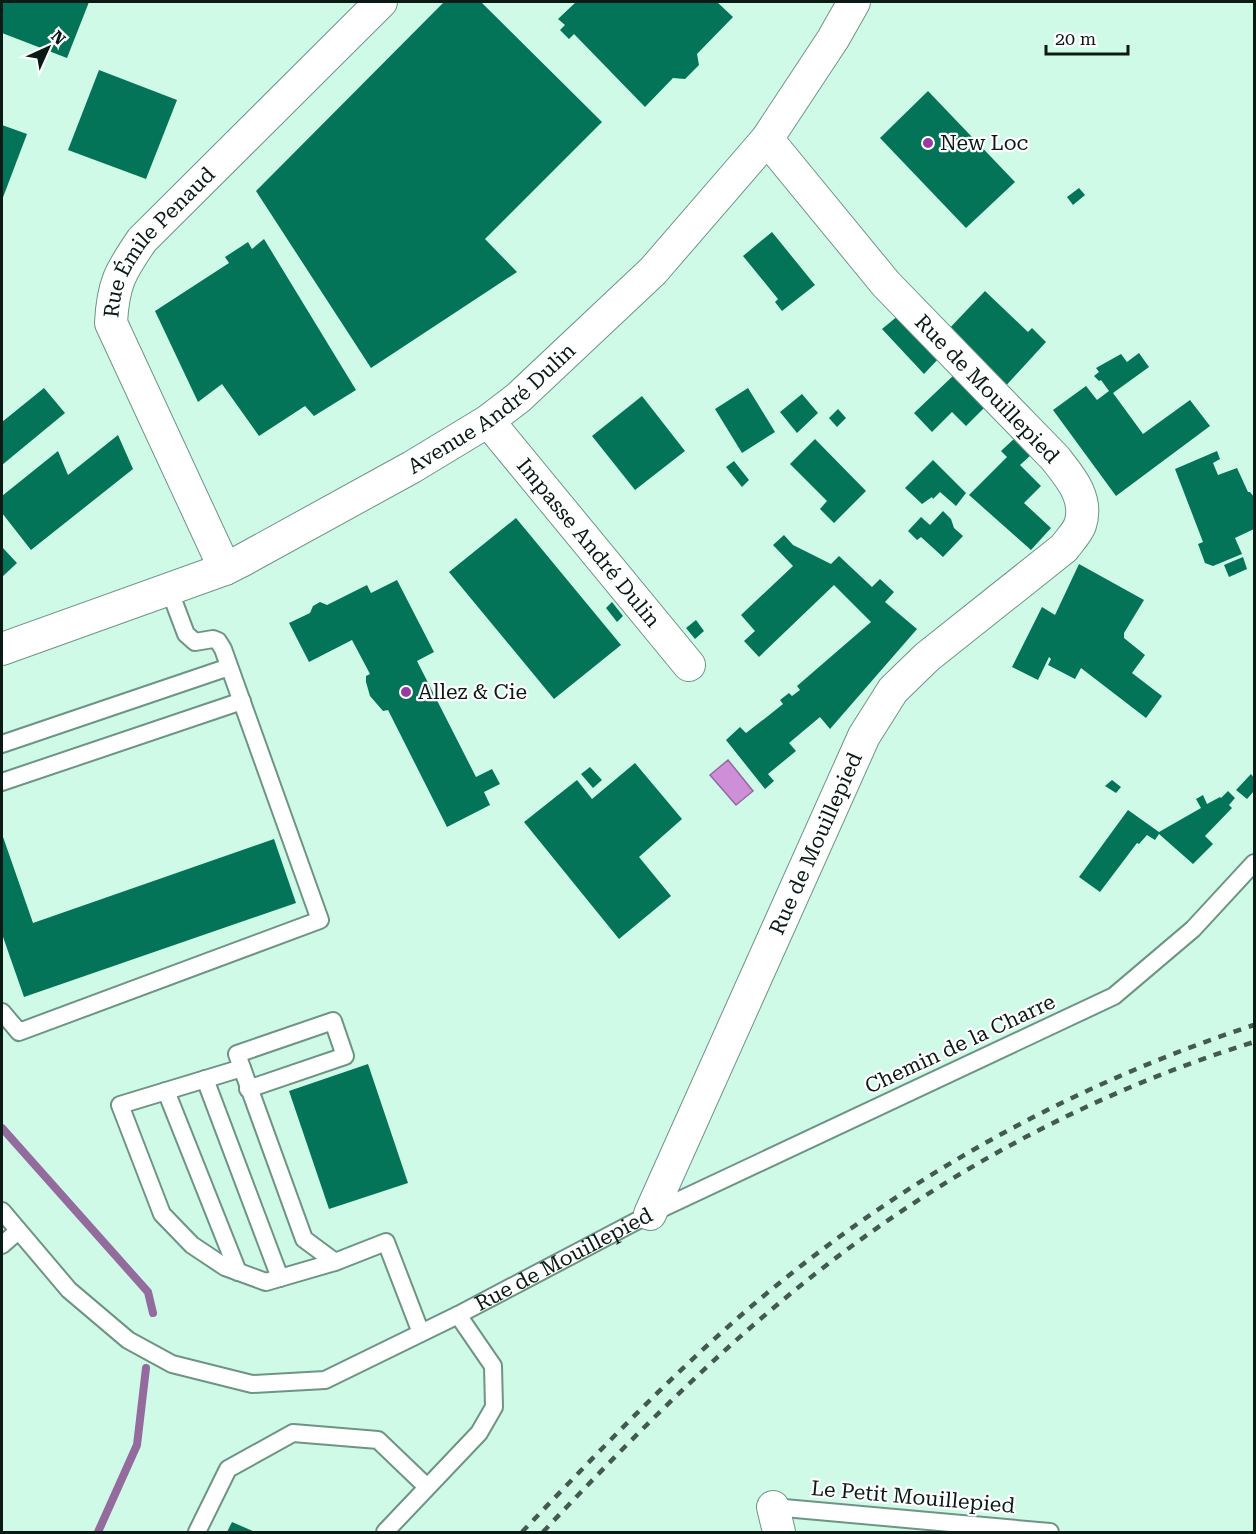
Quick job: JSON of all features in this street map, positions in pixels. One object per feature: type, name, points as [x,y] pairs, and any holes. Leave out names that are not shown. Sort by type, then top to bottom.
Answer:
[{"type":"street","name":"Rue Émile Penaud","points":[[225,569],[111,323],[112,296],[124,267],[142,240],[381,2]]},
{"type":"street","name":"Avenue André Dulin","points":[[2,649],[225,569],[412,467],[488,421],[518,398],[653,272],[767,139],[833,39],[854,2]]},
{"type":"street","name":"Rue de Mouillepied","points":[[650,1214],[864,735],[893,690],[927,657],[1064,548],[1080,525],[1083,503],[1074,481],[1055,458],[886,284],[767,139]]},
{"type":"street","name":"Impasse André Dulin","points":[[488,421],[689,664]]},
{"type":"lane","points":[[2,1012],[19,1032],[320,920],[219,641],[213,639],[195,642],[190,639],[186,634],[170,589]]},
{"type":"lane","points":[[2,744],[229,667]]},
{"type":"lane","points":[[2,782],[242,701]]},
{"type":"lane","name":"Chemin de la Charre","points":[[650,1214],[1114,996],[1193,929],[1254,862]]},
{"type":"lane","points":[[248,1089],[345,1056],[333,1021],[237,1054],[248,1089],[304,1239],[335,1262]]},
{"type":"lane","points":[[242,1068],[120,1105],[162,1214],[192,1245],[225,1267],[266,1282],[335,1262],[386,1242],[421,1333]]},
{"type":"lane","points":[[205,1079],[280,1278]]},
{"type":"lane","points":[[166,1091],[238,1272]]},
{"type":"lane","name":"Rue de Mouillepied","points":[[2,1211],[69,1290],[128,1340],[171,1364],[252,1384],[325,1380],[458,1315],[650,1214]]},
{"type":"lane","points":[[2,1245],[18,1231]]},
{"type":"lane","points":[[385,1533],[479,1433],[494,1407],[493,1366],[458,1315]]},
{"type":"lane","points":[[197,1533],[228,1469],[292,1433],[378,1440],[427,1487]]},
{"type":"lane","name":"Le Petit Mouillepied","points":[[776,1520],[1050,1533]]},
{"type":"shaded area","points":[[728,760],[753,791],[736,805],[710,775]]},
{"type":"building","points":[[2,2],[89,2],[67,58],[2,33]]},
{"type":"building","points":[[444,2],[481,2],[602,122],[485,239],[517,272],[371,368],[256,191]]},
{"type":"building","points":[[576,2],[717,2],[733,17],[697,54],[699,65],[685,79],[673,78],[645,107],[574,34],[569,39],[560,30],[565,25],[558,19]]},
{"type":"building","points":[[99,70],[177,100],[146,179],[68,150]]},
{"type":"building","points":[[928,91],[1015,182],[966,228],[880,138]]},
{"type":"building","points":[[2,125],[27,134],[2,200]]},
{"type":"building","points":[[1079,188],[1085,195],[1073,205],[1067,197]]},
{"type":"building","points":[[772,232],[815,285],[782,311],[775,302],[778,299],[743,256]]},
{"type":"building","points":[[264,239],[356,390],[314,416],[305,406],[259,436],[222,384],[198,402],[155,311],[229,263],[225,257],[248,242],[252,249]]},
{"type":"building","points":[[985,291],[1028,332],[1032,328],[1046,342],[1002,390],[945,333]]},
{"type":"building","points":[[899,315],[940,357],[924,374],[882,329]]},
{"type":"building","points":[[1139,353],[1149,367],[1113,393],[1143,434],[1190,400],[1210,426],[1116,496],[1053,410],[1086,386],[1097,400],[1109,391],[1101,380],[1099,381],[1094,376],[1099,372],[1096,368],[1121,354],[1127,362]]},
{"type":"building","points":[[955,374],[987,405],[966,426],[952,412],[932,432],[914,413]]},
{"type":"building","points":[[44,388],[65,413],[2,465],[2,422]]},
{"type":"building","points":[[748,388],[775,432],[742,453],[715,409]]},
{"type":"building","points":[[802,394],[818,413],[797,433],[780,412]]},
{"type":"building","points":[[642,396],[685,451],[635,490],[592,436]]},
{"type":"building","points":[[838,409],[846,418],[837,427],[829,418]]},
{"type":"building","points":[[118,435],[133,469],[31,550],[2,513],[2,496],[58,451],[68,475]]},
{"type":"building","points":[[1016,437],[1032,454],[1020,465],[1041,486],[1024,503],[1051,528],[1031,550],[969,495],[1007,457],[1001,451]]},
{"type":"building","points":[[815,439],[866,491],[834,523],[820,509],[827,501],[790,464]]},
{"type":"building","points":[[1217,451],[1220,459],[1213,463],[1218,475],[1237,468],[1248,492],[1254,497],[1254,529],[1235,538],[1242,554],[1213,566],[1205,563],[1198,544],[1203,542],[1175,469]]},
{"type":"building","points":[[933,460],[966,493],[956,506],[940,492],[933,499],[932,497],[922,504],[905,488]]},
{"type":"building","points":[[734,461],[749,480],[742,487],[726,467]]},
{"type":"building","points":[[943,511],[951,519],[954,528],[963,536],[943,557],[921,537],[917,540],[908,531],[921,517],[930,525]]},
{"type":"building","points":[[516,518],[621,645],[554,699],[449,572]]},
{"type":"building","points":[[784,535],[793,545],[831,564],[839,556],[872,587],[880,579],[894,592],[885,602],[917,629],[830,729],[820,717],[789,743],[796,751],[768,774],[774,781],[765,789],[726,740],[740,727],[746,733],[783,704],[780,700],[789,693],[792,696],[800,690],[797,686],[871,622],[834,585],[759,657],[744,641],[755,631],[741,615],[793,566],[773,545]]},
{"type":"building","points":[[2,547],[17,563],[2,577]]},
{"type":"building","points":[[1243,557],[1247,569],[1229,577],[1224,565]]},
{"type":"building","points":[[1079,564],[1144,600],[1124,633],[1124,638],[1145,655],[1132,673],[1162,696],[1146,718],[1081,668],[1075,679],[1048,665],[1051,659],[1049,657],[1038,680],[1012,667],[1042,607],[1055,615]]},
{"type":"building","name":"Allez & Cie","points":[[397,580],[434,652],[417,661],[476,777],[492,769],[500,784],[484,792],[490,805],[447,827],[388,710],[383,711],[370,696],[366,676],[370,674],[352,640],[309,662],[289,623],[310,613],[313,606],[320,602],[327,605],[367,585],[371,593]]},
{"type":"building","points":[[612,602],[623,616],[617,622],[606,608]]},
{"type":"building","points":[[696,620],[704,631],[695,639],[686,628]]},
{"type":"building","points":[[635,763],[682,819],[639,857],[671,896],[619,939],[524,822],[577,780],[592,799]]},
{"type":"building","points":[[590,767],[602,780],[593,788],[581,774]]},
{"type":"building","points":[[1251,774],[1254,778],[1254,791],[1247,799],[1236,790]]},
{"type":"building","points":[[1112,780],[1121,787],[1116,793],[1105,786]]},
{"type":"building","points":[[1228,791],[1235,798],[1229,805],[1232,808],[1205,836],[1213,844],[1193,864],[1159,834],[1155,840],[1147,835],[1139,844],[1137,843],[1100,892],[1079,877],[1128,810],[1159,832],[1201,808],[1196,799],[1203,795],[1207,804],[1221,798]]},
{"type":"building","points":[[2,834],[33,923],[274,839],[296,903],[24,997],[2,934]]},
{"type":"building","points":[[368,1064],[408,1183],[329,1209],[289,1091]]},
{"type":"building","points":[[232,1522],[255,1532],[227,1532]]},
{"type":"waterway","points":[[2,1128],[148,1292],[153,1313]]},
{"type":"waterway","points":[[98,1532],[137,1445],[146,1368]]},
{"type":"railway","points":[[522,1532],[689,1362],[760,1299],[849,1230],[958,1159],[1073,1097],[1132,1071],[1254,1025]]},
{"type":"railway","points":[[543,1532],[637,1434],[736,1340],[805,1282],[908,1207],[1018,1141],[1076,1112],[1194,1062],[1254,1042]]},
{"type":"place","name":"New Loc","points":[[928,143]]},
{"type":"place","name":"Allez & Cie","points":[[406,692]]}]
